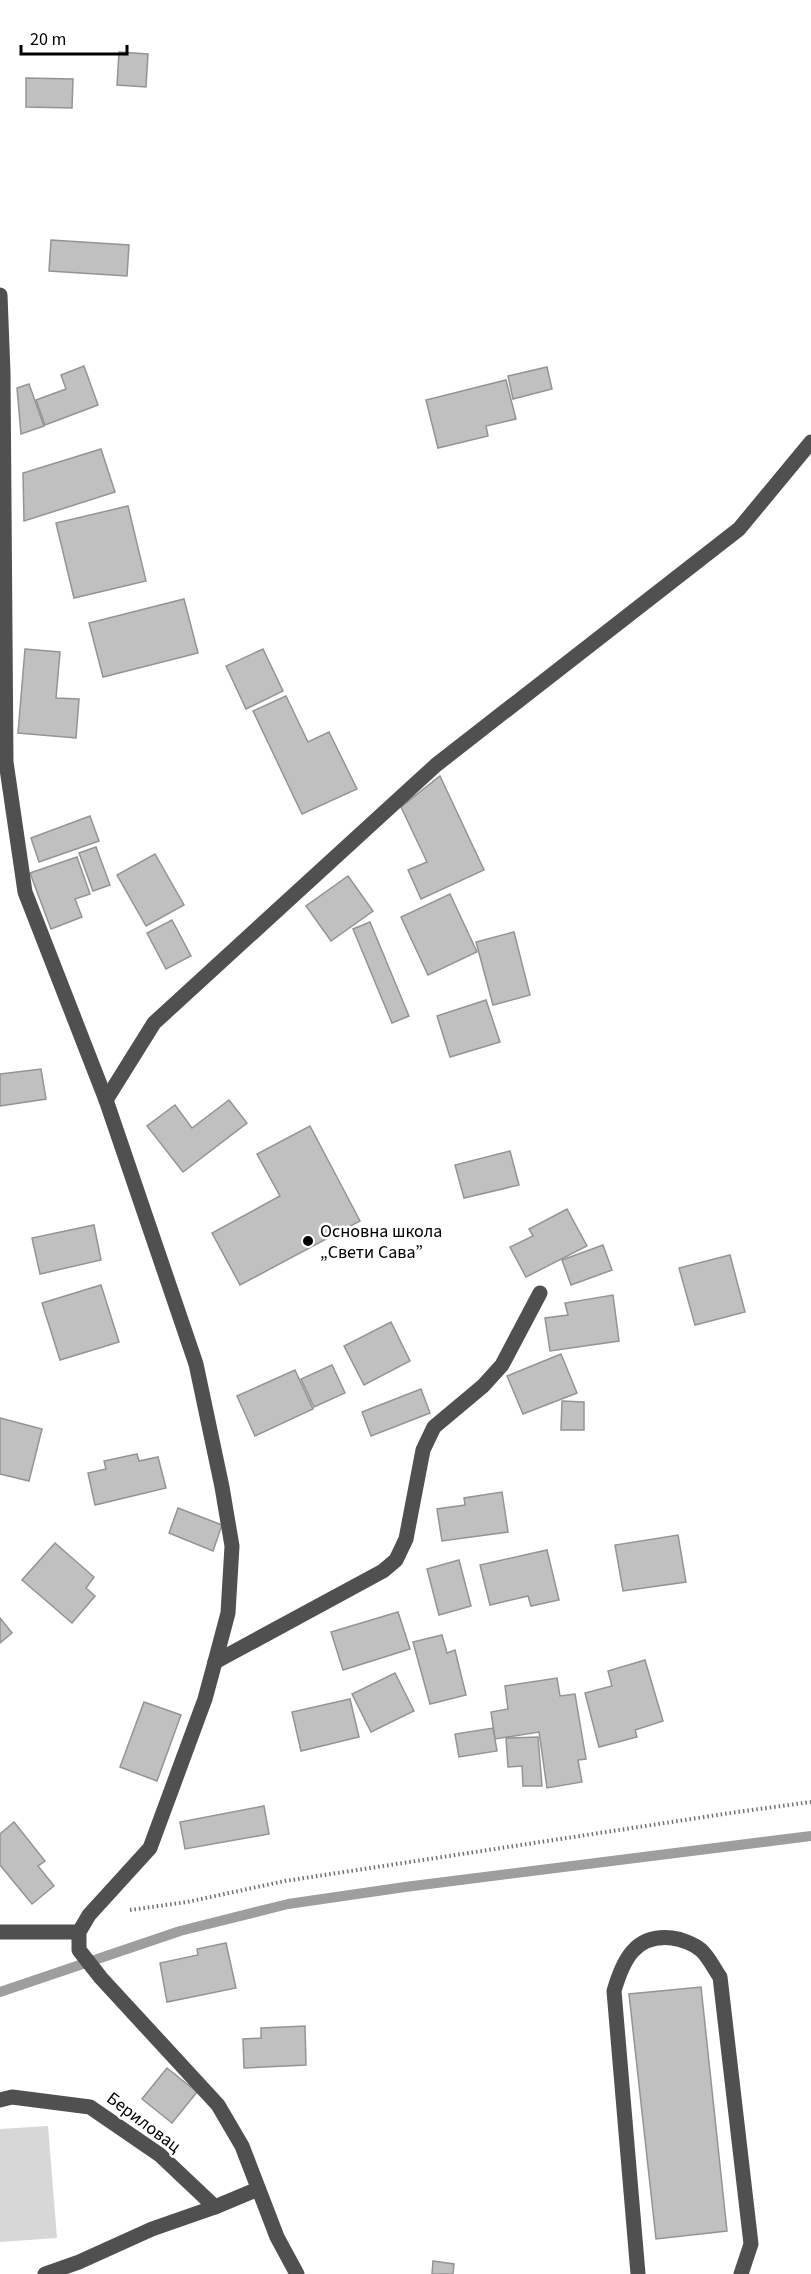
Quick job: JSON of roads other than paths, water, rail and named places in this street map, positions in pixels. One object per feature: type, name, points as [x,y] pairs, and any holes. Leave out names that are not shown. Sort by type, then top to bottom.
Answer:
[{"type":"street","points":[[0,295],[3,373],[6,762],[26,892],[106,1100],[196,1364],[232,1546],[228,1612],[205,1699],[150,1848],[89,1915],[79,1932],[79,1950],[101,1978],[218,2105],[242,2146],[277,2237],[297,2274]]},
{"type":"street","points":[[106,1100],[154,1023],[436,765],[739,529],[811,442]]},
{"type":"street","points":[[215,1662],[383,1571],[396,1560],[406,1539],[423,1449],[434,1427],[483,1386],[502,1365],[540,1293]]},
{"type":"street","points":[[0,1932],[79,1932]]},
{"type":"street","points":[[638,2274],[614,1991],[620,1968],[635,1948],[655,1936],[681,1939],[701,1950],[720,1977],[751,2244],[741,2274]]},
{"type":"street","name":"Бериловац","points":[[0,2100],[12,2097],[90,2107],[160,2156],[215,2207]]},
{"type":"street","points":[[45,2274],[79,2262],[152,2229],[258,2189]]},
{"type":"waterway","points":[[0,1992],[180,1931],[288,1904],[811,1836]]},
{"type":"place","name":"Основна школа „Свети Сава”","points":[[308,1241]]}]
